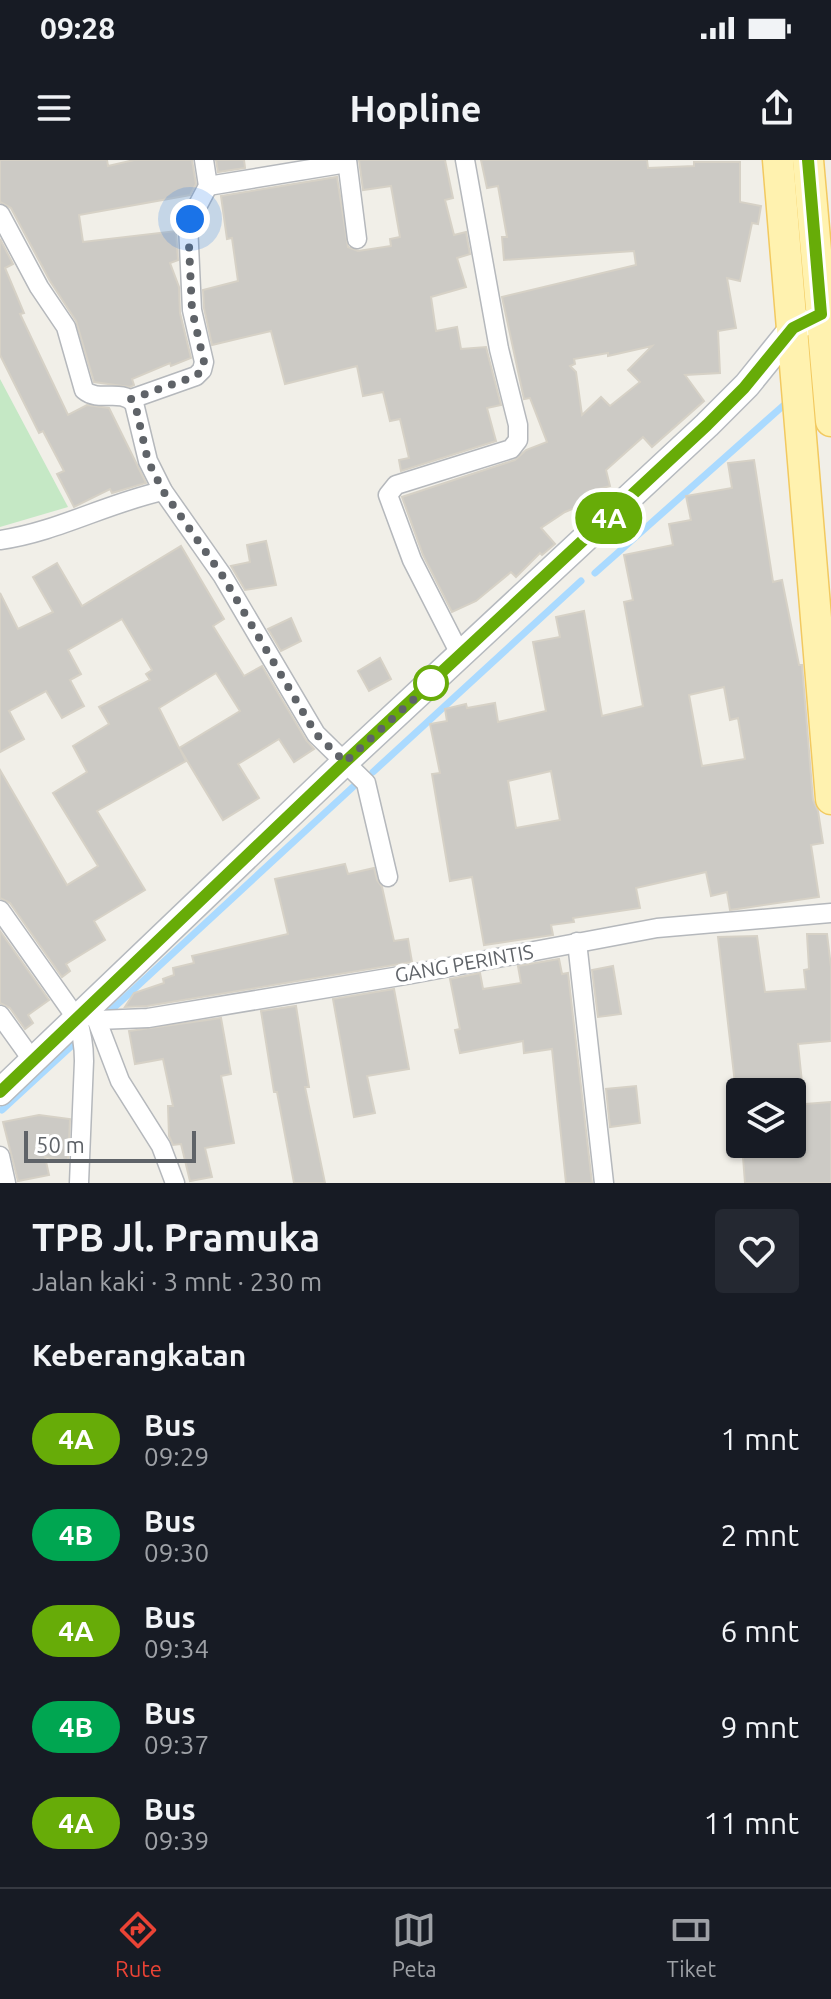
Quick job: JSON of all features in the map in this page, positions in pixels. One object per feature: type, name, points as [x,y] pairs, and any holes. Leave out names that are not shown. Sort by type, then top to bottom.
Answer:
[{"type":"main road","points":[[778,160],[831,799]]},
{"type":"main road","points":[[808,160],[831,421]]},
{"type":"main road","points":[[0,1092],[33,1061],[90,1025],[345,762],[707,425],[744,388],[793,328],[821,314]]},
{"type":"street","points":[[0,214],[39,287],[66,327],[86,393],[131,399],[196,376],[202,370],[203,357],[192,310],[188,224],[208,186],[204,160]]},
{"type":"street","points":[[461,656],[412,560],[388,495],[396,485],[480,460],[515,446],[518,425],[489,294],[465,160]]},
{"type":"street","points":[[208,186],[347,161],[357,239]]},
{"type":"street","points":[[131,399],[136,408],[148,461],[163,491],[222,575],[316,734],[366,783],[388,877]]},
{"type":"street","points":[[0,540],[49,529],[96,510],[163,491]]},
{"type":"street","points":[[0,910],[90,1025],[120,1081],[161,1146],[175,1183]]},
{"type":"street","name":"GANG PERINTIS","points":[[90,1025],[412,974],[657,928],[831,913]]},
{"type":"street","points":[[577,942],[604,1183]]},
{"type":"street","points":[[0,1015],[33,1061]]},
{"type":"street","points":[[79,1183],[90,1025]]},
{"type":"street","points":[[0,1156],[6,1183]]},
{"type":"green space","points":[[0,379],[68,507],[0,527]]},
{"type":"building","points":[[0,160],[107,160],[108,166],[134,160],[192,160],[196,184],[190,195],[79,215],[83,242],[176,231],[178,260],[170,263],[179,287],[180,313],[191,358],[132,379],[134,385],[130,387],[94,382],[76,321],[50,281],[11,208],[0,202]]},
{"type":"building","points":[[216,160],[244,160],[245,168],[218,172]]},
{"type":"building","points":[[359,160],[445,160],[453,198],[445,200],[454,235],[466,232],[470,254],[457,258],[466,287],[431,297],[436,331],[457,327],[461,349],[486,347],[501,405],[487,408],[496,441],[401,471],[399,460],[409,458],[400,419],[390,421],[383,392],[363,396],[357,366],[285,384],[271,331],[212,345],[204,308],[203,290],[238,281],[232,238],[227,239],[221,196],[337,177],[348,247],[358,251],[391,246],[390,239],[400,237],[391,186],[363,190]]},
{"type":"building","points":[[481,160],[647,160],[648,168],[694,166],[694,162],[740,162],[740,202],[761,206],[758,224],[752,223],[740,281],[727,278],[736,328],[718,331],[720,373],[685,375],[704,401],[652,447],[643,437],[606,470],[610,486],[587,492],[591,501],[565,512],[541,528],[555,544],[542,555],[540,553],[516,577],[511,572],[476,601],[452,612],[423,555],[402,497],[515,460],[526,450],[547,442],[530,398],[524,399],[502,297],[636,265],[634,251],[504,260],[502,237],[507,237],[498,186],[487,188]],"holes":[[[652,346],[628,370],[640,382],[610,406],[601,397],[582,415],[576,372],[570,366],[575,364],[574,359],[608,353],[608,356]]]},
{"type":"building","points":[[0,239],[13,264],[5,268],[24,313],[20,314],[68,415],[87,405],[109,408],[146,483],[112,493],[110,489],[74,507],[57,474],[64,471],[43,431],[39,433],[0,355]]},
{"type":"building","points":[[754,460],[773,582],[782,580],[799,665],[802,665],[813,800],[823,843],[811,845],[819,897],[730,910],[727,892],[711,896],[706,872],[636,888],[640,908],[573,918],[574,922],[551,925],[553,935],[484,945],[472,877],[450,881],[432,774],[440,773],[430,724],[447,721],[445,709],[466,704],[467,708],[495,703],[498,722],[546,711],[533,642],[560,637],[556,617],[584,611],[602,716],[643,706],[624,602],[633,600],[624,555],[673,545],[669,524],[691,520],[686,496],[732,488],[728,463]],"holes":[[[724,687],[730,720],[738,718],[745,759],[702,766],[689,695]],[[551,771],[560,820],[516,828],[508,781]]]},
{"type":"building","points":[[266,541],[276,585],[245,590],[231,566],[250,562],[247,545]]},
{"type":"building","points":[[181,546],[224,619],[213,626],[244,676],[262,666],[314,749],[294,762],[279,739],[238,764],[259,798],[223,820],[180,749],[186,761],[97,811],[145,890],[94,921],[105,940],[66,964],[70,971],[62,977],[10,903],[0,898],[0,770],[67,885],[98,866],[53,793],[87,772],[73,746],[109,724],[99,707],[150,680],[146,674],[152,670],[122,619],[68,650],[81,674],[70,680],[84,706],[62,718],[46,691],[9,711],[24,739],[0,752],[0,593],[18,629],[53,612],[33,577],[57,563],[82,606]],"holes":[[[216,673],[240,711],[179,748],[159,708]]]},
{"type":"building","points":[[291,618],[301,641],[281,651],[268,629]]},
{"type":"building","points":[[380,658],[391,679],[369,691],[358,671]]},
{"type":"building","points":[[345,864],[348,874],[374,868],[382,887],[394,941],[408,939],[412,962],[147,1006],[125,1007],[134,993],[164,983],[163,979],[174,975],[173,968],[194,963],[192,956],[288,934],[275,879]]},
{"type":"building","points":[[0,931],[49,1000],[28,1015],[33,1023],[25,1029],[10,1008],[0,1003]]},
{"type":"building","points":[[807,934],[827,934],[831,967],[831,1041],[798,1044],[802,1078],[734,1078],[718,937],[757,936],[765,992],[806,989],[804,970],[809,969]]},
{"type":"building","points":[[559,959],[562,974],[568,973],[592,1183],[566,1183],[552,1049],[524,1053],[523,1041],[460,1053],[455,1030],[460,1029],[450,979],[480,973],[483,989],[521,983],[518,966]]},
{"type":"building","points":[[613,966],[621,1014],[598,1017],[592,970]]},
{"type":"building","points":[[394,989],[409,1069],[367,1076],[375,1113],[354,1117],[333,999]]},
{"type":"building","points":[[296,1006],[309,1087],[305,1087],[325,1183],[294,1183],[277,1092],[274,1092],[261,1011]]},
{"type":"building","points":[[221,1018],[231,1074],[221,1076],[234,1143],[205,1148],[212,1177],[190,1181],[181,1144],[173,1145],[169,1136],[168,1106],[173,1106],[163,1059],[135,1064],[129,1031]]},
{"type":"building","points":[[636,1086],[640,1123],[610,1127],[606,1089]]},
{"type":"building","points":[[831,1102],[831,1183],[745,1183],[743,1158],[806,1158],[806,1104]]},
{"type":"building","points":[[39,1115],[70,1119],[68,1161],[45,1157],[49,1175],[18,1181],[3,1122]]},
{"type":"waterway","points":[[595,573],[784,405]]},
{"type":"waterway","points":[[373,772],[581,581]]},
{"type":"waterway","points":[[106,1015],[354,786]]},
{"type":"waterway","points":[[2,1110],[78,1040]]},
{"type":"bus line","name":"4A","points":[[0,1092],[345,762],[707,425],[744,388],[793,328],[821,314],[808,160]]},
{"type":"route","points":[[190,219],[190,293],[195,330],[204,362],[202,370],[196,376],[131,399],[136,408],[148,461],[163,491],[222,575],[316,734],[345,762],[438,677],[431,683]]}]
